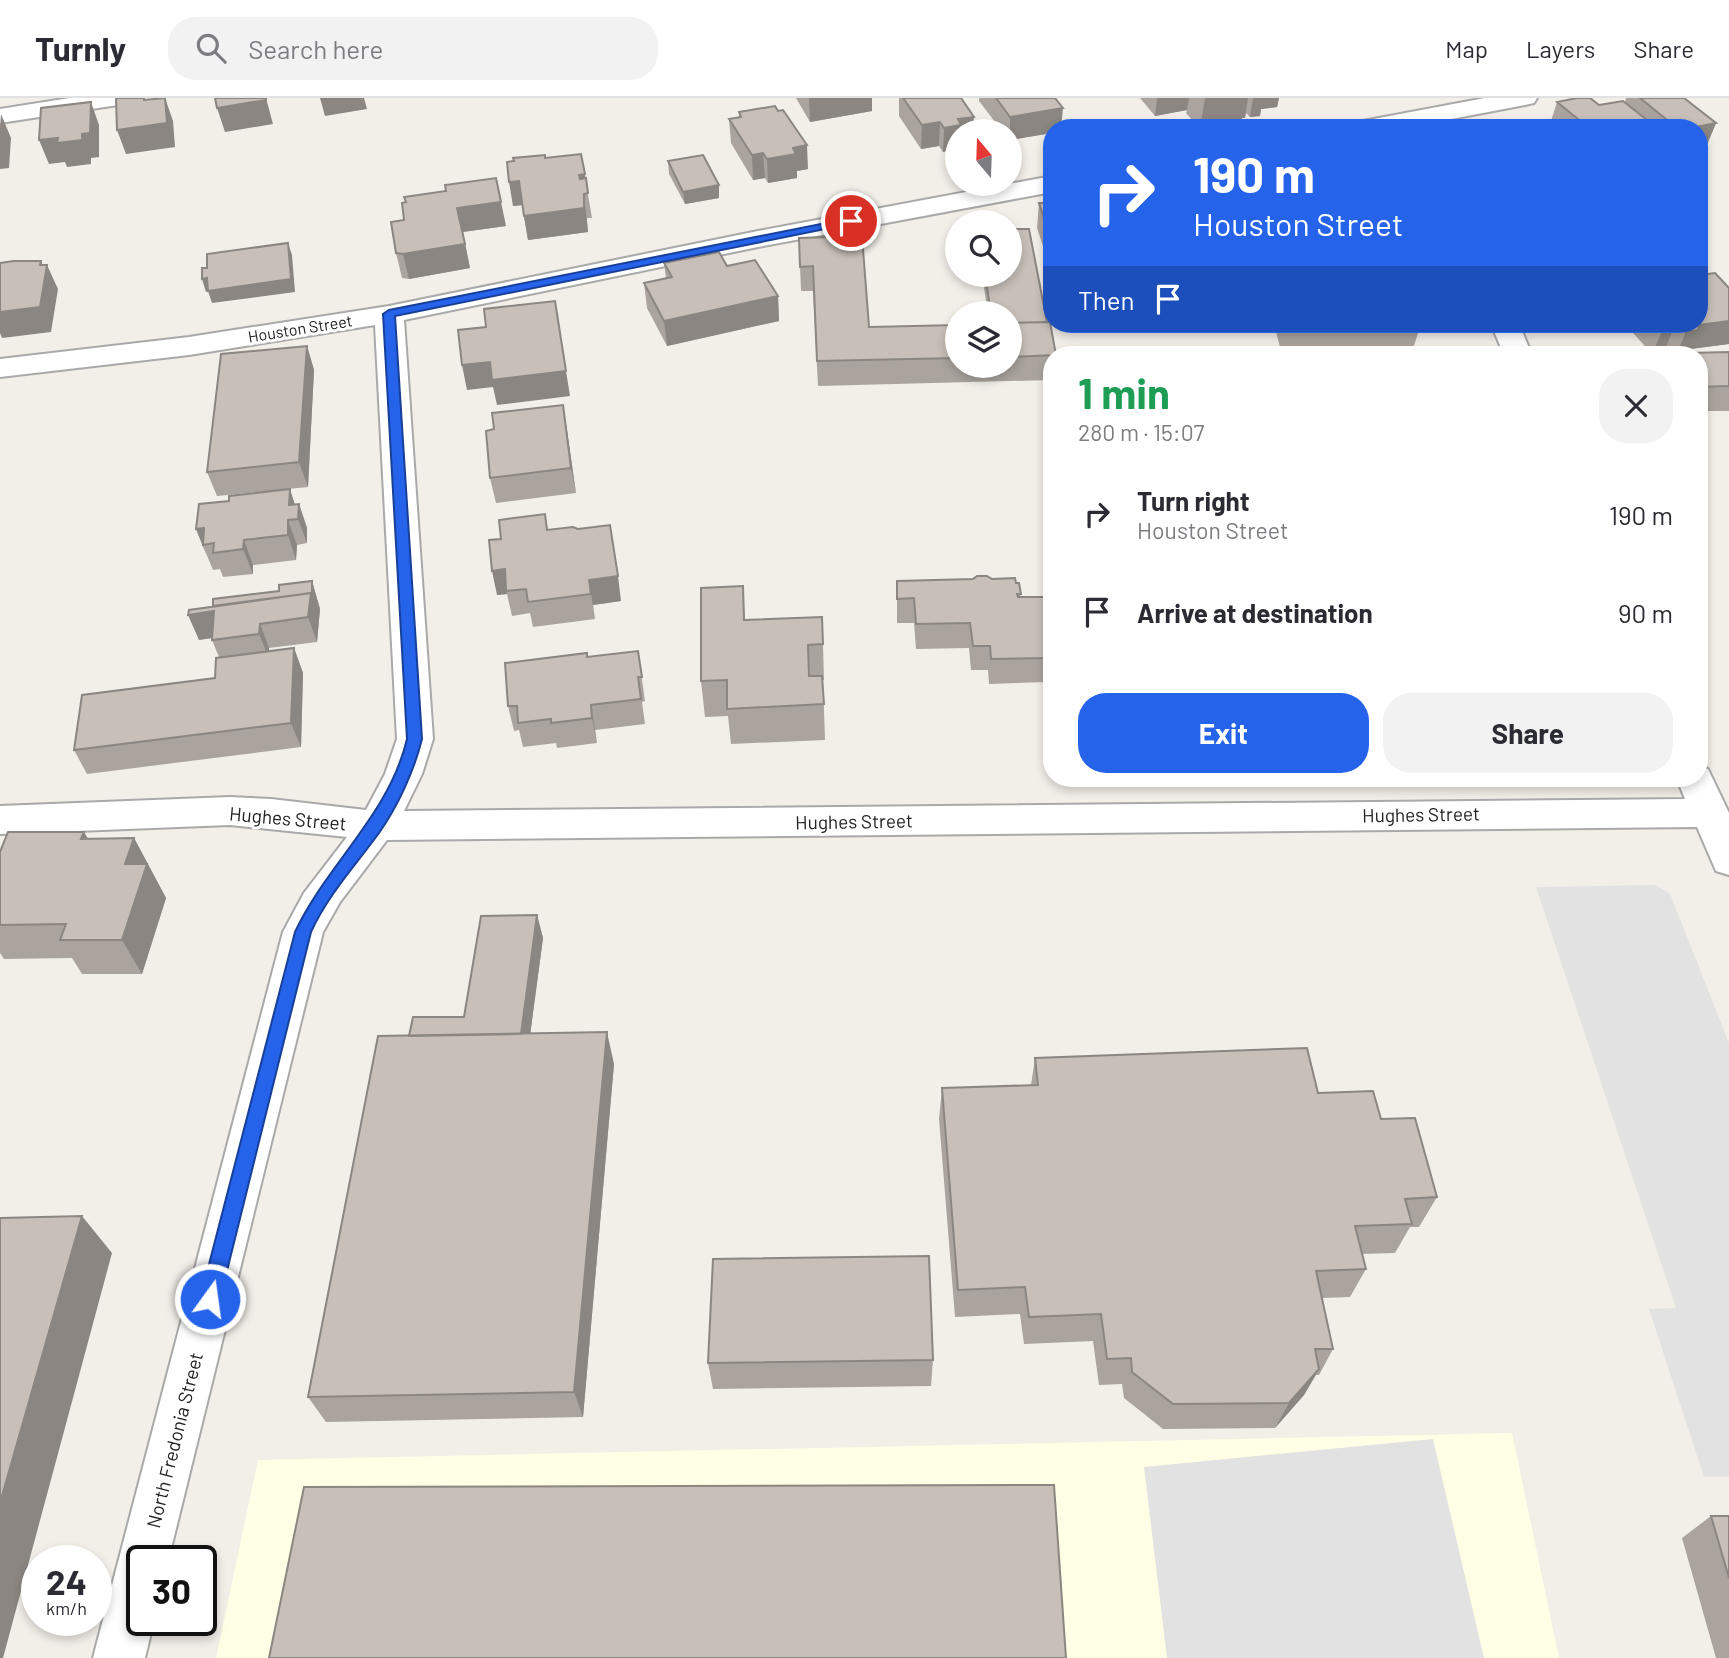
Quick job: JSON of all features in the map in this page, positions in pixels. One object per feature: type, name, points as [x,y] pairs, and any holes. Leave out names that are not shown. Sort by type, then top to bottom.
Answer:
[{"type":"street","points":[[0,116],[46,104],[118,98]]},
{"type":"street","points":[[1394,98],[1412,119]]},
{"type":"street","points":[[1433,119],[1525,98]]},
{"type":"street","name":"Houston Street","points":[[0,368],[203,344],[389,314],[758,239],[1043,186]]},
{"type":"street","name":"North Fredonia Street","points":[[147,1545],[303,932],[316,904],[376,826],[409,763],[415,739],[389,314]]},
{"type":"street","points":[[1699,787],[1729,860]]},
{"type":"street","name":"Hughes Street","points":[[0,820],[230,811],[271,813],[376,826],[1710,813]]},
{"type":"street","points":[[119,1658],[126,1630]]},
{"type":"shaded area","points":[[1656,885],[1670,894],[1729,1043],[1729,1477],[1704,1477],[1649,1309],[1676,1308],[1536,887]]},
{"type":"shaded area","points":[[1512,1433],[1559,1658],[216,1658],[258,1460]]},
{"type":"shaded area","points":[[1433,1439],[1484,1658],[1167,1658],[1144,1467]]},
{"type":"building","points":[[116,98],[165,98],[167,123],[117,130]]},
{"type":"building","points":[[215,98],[266,98],[266,100],[217,108]]},
{"type":"building","points":[[903,98],[961,98],[974,117],[945,119],[944,128],[940,122],[922,125]]},
{"type":"building","points":[[996,98],[1055,98],[1063,108],[1010,117]]},
{"type":"building","points":[[1577,98],[1590,98],[1599,105],[1623,101],[1646,119],[1578,119],[1557,102]]},
{"type":"building","points":[[1640,98],[1684,98],[1716,123],[1708,125],[1708,119],[1666,119]]},
{"type":"building","points":[[91,102],[90,133],[82,134],[82,140],[57,143],[58,138],[39,140],[41,108]]},
{"type":"building","points":[[775,106],[778,111],[783,110],[807,145],[793,148],[796,154],[767,159],[763,153],[752,155],[729,119],[741,117],[739,112]]},
{"type":"building","points":[[581,154],[585,174],[579,175],[580,179],[586,178],[588,193],[584,194],[584,208],[524,216],[519,181],[509,182],[507,162],[514,161],[513,158]]},
{"type":"building","points":[[703,155],[719,185],[683,192],[668,161]]},
{"type":"building","points":[[496,178],[501,202],[457,208],[465,244],[396,253],[391,222],[404,220],[404,197],[446,191],[445,185]]},
{"type":"building","points":[[1022,229],[1029,229],[1043,301],[1043,322],[1022,323],[1022,301],[989,301],[987,287],[1022,287]]},
{"type":"building","points":[[862,236],[869,327],[945,325],[945,358],[817,361],[813,266],[800,267],[799,238]]},
{"type":"building","points":[[288,243],[291,279],[208,291],[207,278],[202,279],[202,268],[207,268],[207,254]]},
{"type":"building","points":[[719,252],[727,266],[755,260],[778,296],[664,321],[644,283],[672,277],[664,263]]},
{"type":"building","points":[[41,261],[40,265],[47,265],[40,307],[0,312],[0,263]]},
{"type":"building","points":[[1715,273],[1729,288],[1729,321],[1708,324],[1708,274]]},
{"type":"building","points":[[555,301],[566,371],[492,380],[490,362],[462,365],[458,330],[486,327],[484,309]]},
{"type":"building","points":[[1043,322],[1043,333],[1052,333],[1054,346],[1043,346],[1043,356],[1022,356],[1022,323]]},
{"type":"building","points":[[307,346],[299,462],[207,472],[221,354]]},
{"type":"building","points":[[1729,352],[1729,386],[1708,387],[1708,353]]},
{"type":"building","points":[[563,405],[571,468],[490,478],[486,431],[494,429],[492,413]]},
{"type":"building","points":[[290,489],[289,505],[299,504],[298,519],[288,520],[288,535],[244,540],[243,549],[213,553],[214,543],[203,545],[204,528],[196,529],[199,504],[229,501],[229,496]]},
{"type":"building","points":[[545,514],[547,530],[610,525],[618,576],[589,580],[591,594],[528,602],[526,589],[506,591],[505,569],[492,571],[489,540],[501,539],[499,520]]},
{"type":"building","points":[[977,576],[992,579],[1015,578],[1021,594],[1017,594],[1018,597],[1043,597],[1043,658],[991,659],[990,646],[973,646],[970,623],[916,624],[914,598],[897,599],[897,581],[973,579]]},
{"type":"building","points":[[312,581],[312,594],[213,606],[213,599],[279,591],[279,585]]},
{"type":"building","points":[[743,586],[744,620],[822,617],[823,644],[808,645],[809,676],[822,676],[824,704],[727,709],[727,680],[701,681],[701,588]]},
{"type":"building","points":[[311,593],[308,617],[260,624],[259,634],[212,640],[214,611],[188,615],[189,610]]},
{"type":"building","points":[[294,648],[291,723],[74,750],[82,695],[215,678],[216,658]]},
{"type":"building","points":[[638,651],[642,677],[638,677],[641,699],[591,705],[592,718],[551,723],[551,719],[518,723],[517,706],[508,706],[505,663],[587,653],[587,657]]},
{"type":"building","points":[[8,832],[84,832],[81,839],[134,838],[125,864],[147,864],[122,940],[60,940],[66,924],[0,925],[0,852]]},
{"type":"building","points":[[537,915],[521,1034],[409,1036],[413,1017],[464,1017],[481,916]]},
{"type":"building","points":[[607,1032],[574,1392],[308,1397],[378,1036]]},
{"type":"building","points":[[1307,1048],[1318,1093],[1373,1091],[1381,1119],[1415,1118],[1437,1197],[1405,1199],[1412,1224],[1355,1226],[1366,1269],[1316,1271],[1333,1349],[1315,1349],[1319,1369],[1289,1403],[1173,1404],[1132,1372],[1131,1358],[1107,1359],[1101,1314],[1029,1317],[1025,1287],[958,1290],[942,1088],[1038,1085],[1035,1058]]},
{"type":"building","points":[[82,1216],[0,1503],[0,1218]]},
{"type":"building","points":[[929,1256],[933,1360],[708,1363],[713,1259]]},
{"type":"building","points":[[1054,1485],[1066,1658],[269,1658],[304,1487]]},
{"type":"building","points":[[1711,1516],[1729,1516],[1729,1578]]},
{"type":"route","points":[[210,1299],[303,932],[316,904],[376,826],[409,763],[415,739],[389,314],[851,221]]}]
